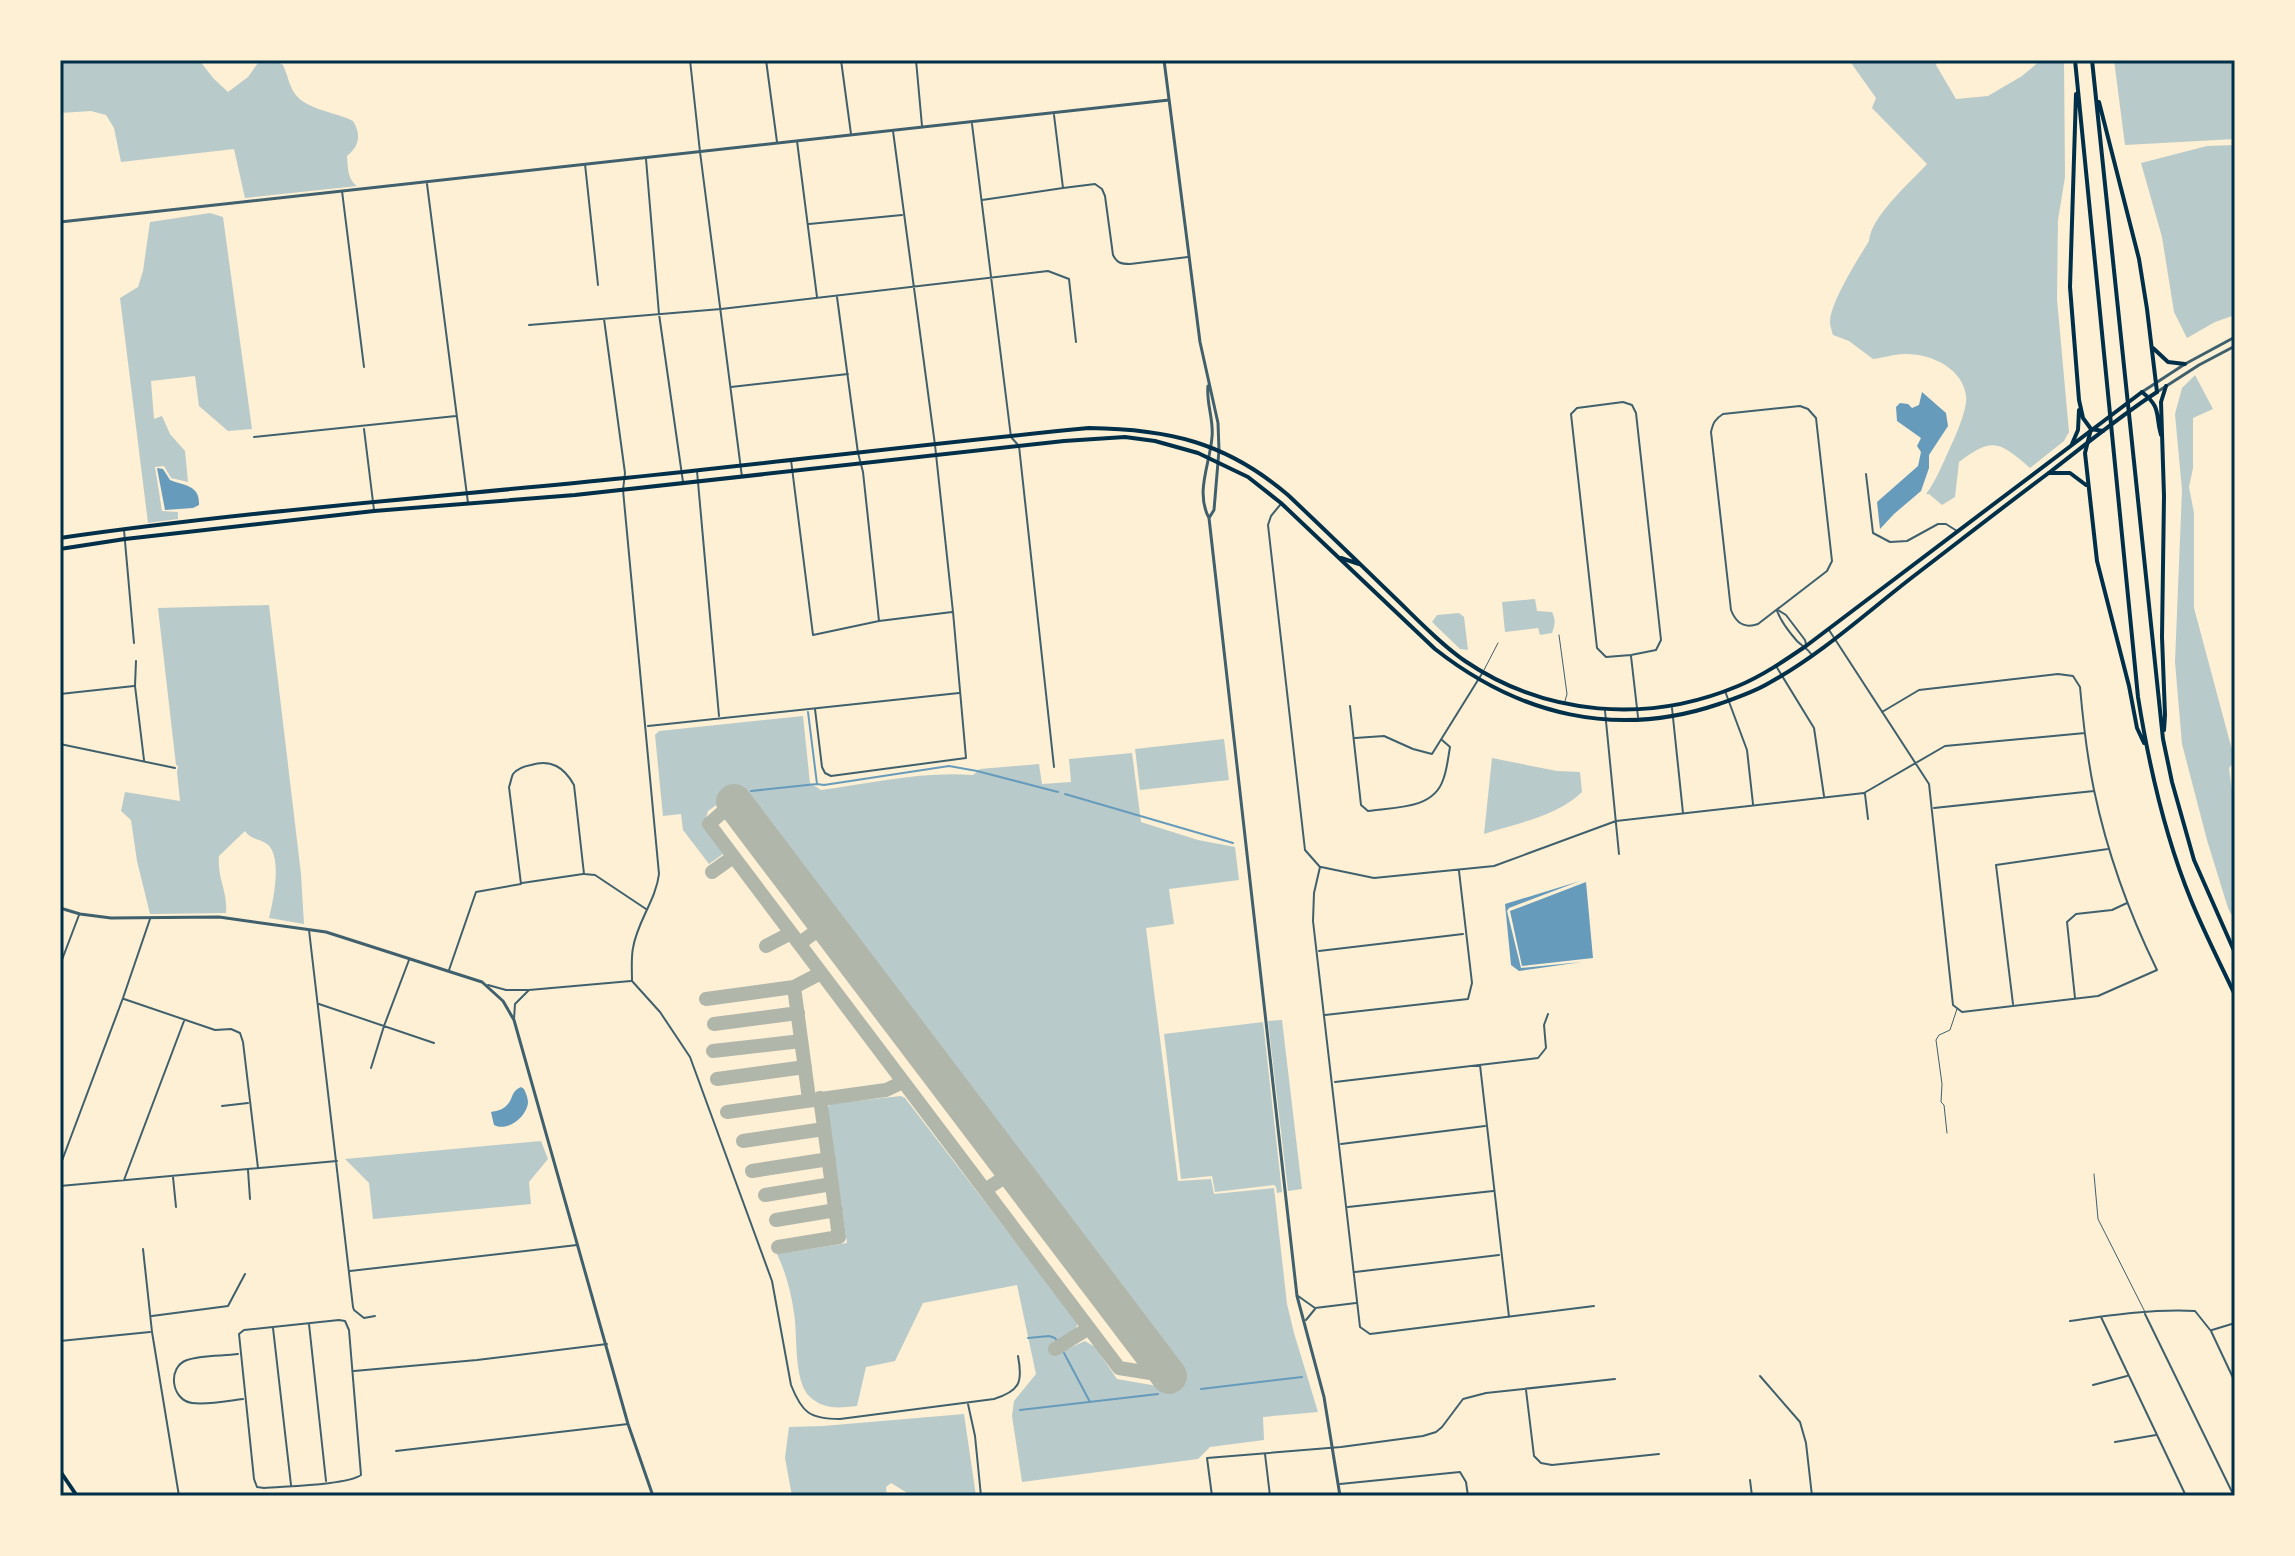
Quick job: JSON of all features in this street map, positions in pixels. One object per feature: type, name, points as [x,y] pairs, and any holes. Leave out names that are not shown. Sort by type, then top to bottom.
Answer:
[{"type":"main road","points":[[2075,60],[2138,697],[2146,748],[2157,800],[2182,876],[2235,995]]},
{"type":"main road","points":[[2092,60],[2163,739],[2194,860],[2235,953]]},
{"type":"main road","points":[[2072,444],[2078,430],[2079,400],[2070,287],[2076,71]]},
{"type":"main road","points":[[60,549],[374,511],[575,495],[1125,437],[1185,448],[1248,477],[1281,503],[1435,649],[1462,671],[1524,702],[1561,714],[1606,720],[1638,721],[1700,711],[1769,684],[1812,655],[2157,392],[2139,259],[2096,92]]},
{"type":"main road","points":[[2151,346],[2168,362],[2185,364]]},
{"type":"main road","points":[[2163,739],[2164,496],[2161,402],[2166,386]]},
{"type":"main road","points":[[60,538],[373,501],[626,478],[1089,428],[1128,429],[1163,433],[1219,450],[1267,476],[1452,651],[1483,672],[1524,692],[1565,704],[1638,710],[1671,706],[1725,691],[1776,666],[2142,392],[2157,409],[2162,437]]},
{"type":"main road","points":[[2079,400],[2083,418],[2091,429],[2103,431]]},
{"type":"main road","points":[[2091,429],[2085,453],[2097,561],[2137,728],[2146,748]]},
{"type":"main road","points":[[2049,473],[2070,473],[2088,487]]},
{"type":"main road","points":[[569,483],[569,489],[575,495]]},
{"type":"main road","points":[[1333,552],[1347,561],[1360,563]]},
{"type":"main road","points":[[1352,571],[1363,571],[1378,581]]},
{"type":"main road","points":[[60,1471],[77,1496]]},
{"type":"street","points":[[690,60],[742,478]]},
{"type":"street","points":[[766,60],[777,143]]},
{"type":"street","points":[[841,60],[851,135]]},
{"type":"street","points":[[916,60],[922,127]]},
{"type":"street","points":[[1164,60],[1208,386],[1212,435],[1203,483],[1205,511],[1209,518],[1297,1296],[1324,1397],[1340,1496]]},
{"type":"street","points":[[60,222],[1169,100]]},
{"type":"street","points":[[1054,113],[1063,188]]},
{"type":"street","points":[[971,122],[1011,437],[1019,446],[1054,767]]},
{"type":"street","points":[[815,709],[822,767],[831,776],[966,758],[935,445],[893,130]]},
{"type":"street","points":[[797,141],[817,298]]},
{"type":"street","points":[[646,157],[659,314],[683,483]]},
{"type":"street","points":[[585,164],[598,285]]},
{"type":"street","points":[[426,182],[468,504]]},
{"type":"street","points":[[981,201],[1095,184],[1105,196],[1113,255],[1121,264],[1189,257]]},
{"type":"street","points":[[342,191],[364,367]]},
{"type":"street","points":[[808,225],[904,215]]},
{"type":"street","points":[[529,325],[721,309],[1048,271],[1069,279],[1076,342]]},
{"type":"street","points":[[837,295],[863,472],[879,621]]},
{"type":"street","points":[[604,319],[626,478],[623,490],[659,874],[657,889],[633,947],[632,981],[660,1012],[690,1057],[772,1281],[796,1398],[806,1411],[821,1419],[968,1403],[1011,1394],[1021,1380],[1018,1356]]},
{"type":"street","points":[[2142,392],[2235,337]]},
{"type":"street","points":[[2157,392],[2235,346]]},
{"type":"street","points":[[730,387],[848,374]]},
{"type":"street","points":[[1208,386],[1218,423],[1219,450],[1214,510],[1209,518]]},
{"type":"street","points":[[1623,402],[1632,405],[1636,413],[1661,640],[1656,650],[1631,655],[1606,657],[1597,648],[1571,422],[1571,414],[1577,408],[1623,402]]},
{"type":"street","points":[[1800,406],[1816,418],[1832,561],[1827,571],[1777,610],[1752,626],[1740,624],[1733,615],[1711,432],[1716,418],[1723,414],[1800,406]]},
{"type":"street","points":[[254,437],[457,416]]},
{"type":"street","points":[[364,427],[374,511]]},
{"type":"street","points":[[791,460],[813,635],[879,621],[953,612]]},
{"type":"street","points":[[697,470],[719,717]]},
{"type":"street","points":[[1866,474],[1873,533],[1890,542],[1907,541],[1938,524],[1946,524],[1958,532]]},
{"type":"street","points":[[418,497],[419,509]]},
{"type":"street","points":[[1281,503],[1268,525],[1305,850],[1320,867],[1374,878],[1494,866],[1616,821],[1864,793],[1945,746],[2085,733]]},
{"type":"street","points":[[308,508],[310,519]]},
{"type":"street","points":[[1984,512],[1988,518]]},
{"type":"street","points":[[124,529],[134,643]]},
{"type":"street","points":[[1777,610],[1799,644],[1806,646]]},
{"type":"street","points":[[1777,610],[1786,615],[1812,655]]},
{"type":"street","points":[[1828,629],[1915,763],[1929,784],[1953,1005],[1962,1012],[2098,996],[2157,970],[2127,903],[2110,849],[2094,791],[2080,687],[2073,676],[2058,674],[1919,690],[1882,712]]},
{"type":"street","points":[[1631,655],[1638,721]]},
{"type":"street","points":[[136,661],[135,686],[144,762]]},
{"type":"street","points":[[1776,666],[1814,728],[1824,797]]},
{"type":"street","points":[[1353,738],[1384,736],[1432,754],[1483,672]]},
{"type":"street","points":[[60,694],[135,686]]},
{"type":"street","points":[[1725,691],[1747,750],[1753,805]]},
{"type":"street","points":[[647,726],[959,693]]},
{"type":"street","points":[[1350,706],[1361,805],[1368,811],[1417,804],[1433,795],[1442,783],[1450,747],[1442,740]]},
{"type":"street","points":[[1671,706],[1683,815]]},
{"type":"street","points":[[1605,709],[1619,854]]},
{"type":"street","points":[[60,744],[175,768]]},
{"type":"street","points":[[521,884],[509,787],[513,774],[520,768],[539,763],[558,766],[574,785],[584,874]]},
{"type":"street","points":[[1933,808],[2094,791]]},
{"type":"street","points":[[1864,793],[1868,819]]},
{"type":"street","points":[[2013,1006],[1996,865],[2110,849]]},
{"type":"street","points":[[1320,867],[1314,893],[1313,921],[1360,1327],[1370,1334],[1594,1306]]},
{"type":"street","points":[[1325,1015],[1468,999],[1472,983],[1459,870]]},
{"type":"street","points":[[449,970],[476,892],[584,874],[595,875],[647,909]]},
{"type":"street","points":[[2075,999],[2067,922],[2076,914],[2112,910],[2127,903]]},
{"type":"street","points":[[60,908],[111,918],[219,917],[309,929],[337,935],[506,990],[632,981]]},
{"type":"street","points":[[60,965],[80,914]]},
{"type":"street","points":[[60,1166],[150,918]]},
{"type":"street","points":[[309,929],[354,1310],[364,1318],[375,1316]]},
{"type":"street","points":[[1317,951],[1465,934]]},
{"type":"street","points":[[371,1068],[409,959]]},
{"type":"street","points":[[482,982],[503,1001],[514,1020],[628,1424],[653,1496]]},
{"type":"street","points":[[514,1020],[515,1004],[529,990]]},
{"type":"street","points":[[123,998],[219,1031],[231,1029],[240,1033],[258,1168]]},
{"type":"street","points":[[318,1003],[434,1043]]},
{"type":"street","points":[[1333,1082],[1538,1058],[1546,1048],[1544,1025],[1548,1014]]},
{"type":"street","points":[[124,1180],[185,1020]]},
{"type":"street","points":[[1480,1065],[1509,1317]]},
{"type":"street","points":[[222,1106],[249,1103]]},
{"type":"street","points":[[1340,1145],[1487,1126]]},
{"type":"street","points":[[60,1186],[337,1161]]},
{"type":"street","points":[[248,1169],[250,1199]]},
{"type":"street","points":[[172,1176],[176,1207]]},
{"type":"street","points":[[1347,1207],[1494,1191]]},
{"type":"street","points":[[349,1271],[577,1245]]},
{"type":"street","points":[[143,1249],[152,1332],[179,1496]]},
{"type":"street","points":[[1353,1272],[1502,1255]]},
{"type":"street","points":[[151,1316],[228,1306],[245,1274]]},
{"type":"street","points":[[1297,1296],[1315,1308],[1357,1303]]},
{"type":"street","points":[[1303,1323],[1315,1308]]},
{"type":"street","points":[[2070,1321],[2131,1312],[2195,1311],[2211,1331],[2235,1382]]},
{"type":"street","points":[[2145,1313],[2234,1496]]},
{"type":"street","points":[[2101,1317],[2186,1496],[2178,1496]]},
{"type":"street","points":[[345,1321],[349,1330],[361,1475],[356,1479],[326,1483],[257,1487],[239,1334],[244,1330],[309,1323],[345,1321]]},
{"type":"street","points":[[309,1323],[326,1483]]},
{"type":"street","points":[[2211,1331],[2235,1323]]},
{"type":"street","points":[[273,1327],[291,1486]]},
{"type":"street","points":[[60,1341],[152,1332]]},
{"type":"street","points":[[353,1372],[607,1344]]},
{"type":"street","points":[[240,1354],[186,1360],[176,1369],[173,1377],[177,1394],[185,1401],[195,1404],[245,1399]]},
{"type":"street","points":[[1760,1376],[1800,1422],[1806,1443],[1812,1496]]},
{"type":"street","points":[[2093,1385],[2128,1376]]},
{"type":"street","points":[[1212,1496],[1207,1458],[1423,1436],[1436,1432],[1463,1399],[1486,1393],[1615,1379]]},
{"type":"street","points":[[1526,1389],[1534,1456],[1541,1463],[1552,1465],[1659,1454]]},
{"type":"street","points":[[968,1403],[981,1496]]},
{"type":"street","points":[[396,1451],[628,1424]]},
{"type":"street","points":[[2115,1442],[2157,1435]]},
{"type":"street","points":[[1265,1453],[1270,1496]]},
{"type":"street","points":[[1339,1484],[1460,1472],[1466,1482],[1468,1496]]},
{"type":"street","points":[[1750,1480],[1752,1496]]},
{"type":"lane","points":[[1559,635],[1567,694],[1565,704]]},
{"type":"lane","points":[[1483,672],[1498,643]]},
{"type":"lane","points":[[1947,1133],[1936,1040],[1950,1030],[1957,1009]]},
{"type":"lane","points":[[2094,1174],[2098,1219],[2145,1313]]},
{"type":"shaded area","points":[[60,60],[199,60],[228,92],[248,77],[260,60],[275,60],[283,65],[292,89],[303,101],[353,121],[358,140],[347,156],[350,176],[357,186],[245,198],[234,149],[121,162],[114,128],[106,115],[91,111],[60,113]]},
{"type":"shaded area","points":[[1849,60],[1938,60],[1936,65],[1956,99],[1988,96],[2022,76],[2041,60],[2064,60],[2065,177],[2058,220],[2057,299],[2069,432],[2064,441],[2030,468],[2003,448],[1980,448],[1959,462],[1955,497],[1942,505],[1926,494],[1939,473],[1963,415],[1966,396],[1959,377],[1944,364],[1924,356],[1900,354],[1873,359],[1849,341],[1833,335],[1831,327],[1835,304],[1869,241],[1871,231],[1892,200],[1927,164],[1872,108],[1876,98]]},
{"type":"shaded area","points":[[2114,60],[2235,60],[2235,139],[2125,145]]},
{"type":"shaded area","points":[[2235,145],[2235,238],[2232,239],[2235,253],[2235,315],[2187,338],[2174,312],[2162,237],[2141,163],[2207,146]]},
{"type":"shaded area","points":[[210,213],[223,217],[252,429],[228,431],[199,406],[195,376],[151,381],[154,419],[162,416],[170,434],[185,451],[188,482],[171,478],[164,466],[155,467],[162,511],[178,512],[178,519],[148,523],[120,298],[138,287],[150,222]]},
{"type":"shaded area","points":[[2195,375],[2213,409],[2193,418],[2193,468],[2189,487],[2194,513],[2194,608],[2235,761],[2229,768],[2235,815],[2235,914],[2231,914],[2228,908],[2182,744],[2175,662],[2182,490],[2175,414],[2182,388]]},
{"type":"shaded area","points":[[1535,599],[1537,611],[1552,612],[1555,622],[1552,633],[1540,635],[1538,628],[1505,632],[1502,602]]},
{"type":"shaded area","points":[[269,605],[301,874],[304,924],[269,918],[276,880],[275,858],[267,844],[245,831],[219,856],[226,913],[150,914],[131,820],[121,811],[125,792],[180,801],[158,608]]},
{"type":"shaded area","points":[[1459,613],[1464,617],[1468,650],[1460,649],[1432,622],[1437,615]]},
{"type":"shaded area","points":[[803,716],[810,783],[821,790],[916,776],[973,775],[980,769],[1039,764],[1042,784],[1071,782],[1069,759],[1132,753],[1141,822],[1198,840],[1235,847],[1239,880],[1169,889],[1174,924],[1146,928],[1178,1181],[1211,1179],[1214,1194],[1274,1188],[1287,1304],[1318,1412],[1263,1417],[1264,1440],[1210,1447],[1198,1459],[1022,1482],[1012,1416],[1014,1401],[1036,1374],[1017,1285],[923,1303],[895,1361],[866,1367],[857,1406],[827,1406],[810,1397],[801,1380],[791,1298],[777,1254],[847,1243],[827,1109],[830,1104],[901,1096],[1078,1323],[1073,1335],[1052,1346],[1056,1354],[1085,1341],[1095,1347],[1117,1379],[1163,1387],[1186,1373],[739,789],[708,811],[704,825],[723,854],[709,864],[683,830],[681,814],[663,816],[655,735],[659,731]]},
{"type":"shaded area","points":[[1224,739],[1229,780],[1140,790],[1135,749]]},
{"type":"shaded area","points":[[1492,758],[1557,771],[1580,772],[1582,792],[1560,808],[1484,834]]},
{"type":"shaded area","points":[[1282,1020],[1302,1189],[1288,1191],[1268,1021]]},
{"type":"shaded area","points":[[1263,1022],[1282,1192],[1277,1193],[1274,1185],[1215,1192],[1212,1176],[1181,1179],[1164,1034]]},
{"type":"shaded area","points":[[541,1141],[548,1159],[529,1182],[531,1204],[373,1219],[369,1183],[345,1159]]},
{"type":"shaded area","points":[[964,1414],[976,1496],[909,1494],[891,1483],[886,1487],[887,1496],[792,1496],[785,1458],[789,1427]]},
{"type":"water","points":[[1922,392],[1946,413],[1948,426],[1929,455],[1929,468],[1921,491],[1880,529],[1877,502],[1918,466],[1921,452],[1917,446],[1921,438],[1897,421],[1896,407],[1900,403],[1912,408],[1919,405]]},
{"type":"water","points":[[157,468],[163,469],[170,480],[194,490],[199,505],[165,510]]},
{"type":"water","points":[[1580,881],[1507,911],[1521,968],[1582,962],[1519,971],[1511,965],[1505,904]]},
{"type":"water","points":[[1586,882],[1593,958],[1522,966],[1510,911]]},
{"type":"water","points":[[521,1087],[528,1101],[524,1114],[505,1127],[494,1125],[491,1112],[505,1107]]},
{"type":"waterway","points":[[808,712],[817,784],[949,766],[1058,792]]},
{"type":"waterway","points":[[751,791],[817,784]]},
{"type":"waterway","points":[[1065,794],[1233,843]]},
{"type":"waterway","points":[[1028,1338],[1049,1336],[1057,1341]]},
{"type":"waterway","points":[[1064,1353],[1090,1402]]},
{"type":"waterway","points":[[1201,1389],[1302,1377]]},
{"type":"waterway","points":[[1020,1410],[1158,1394]]},
{"type":"taxiway","points":[[734,802],[709,824],[1119,1368],[1169,1376]]},
{"type":"taxiway","points":[[712,872],[733,857]]},
{"type":"taxiway","points":[[800,943],[826,924]]},
{"type":"taxiway","points":[[766,946],[791,933]]},
{"type":"taxiway","points":[[706,999],[794,987],[821,973]]},
{"type":"taxiway","points":[[794,987],[809,1099]]},
{"type":"taxiway","points":[[714,1024],[798,1013]]},
{"type":"taxiway","points":[[713,1051],[801,1041]]},
{"type":"taxiway","points":[[717,1079],[805,1067]]},
{"type":"taxiway","points":[[727,1112],[886,1090],[903,1082]]},
{"type":"taxiway","points":[[778,1247],[839,1237],[820,1098]]},
{"type":"taxiway","points":[[743,1141],[824,1129]]},
{"type":"taxiway","points":[[752,1171],[829,1159]]},
{"type":"taxiway","points":[[985,1190],[1014,1171]]},
{"type":"taxiway","points":[[765,1195],[832,1184]]},
{"type":"taxiway","points":[[776,1220],[836,1210]]},
{"type":"taxiway","points":[[1055,1349],[1089,1328]]},
{"type":"runway","points":[[734,802],[1169,1376]]}]
